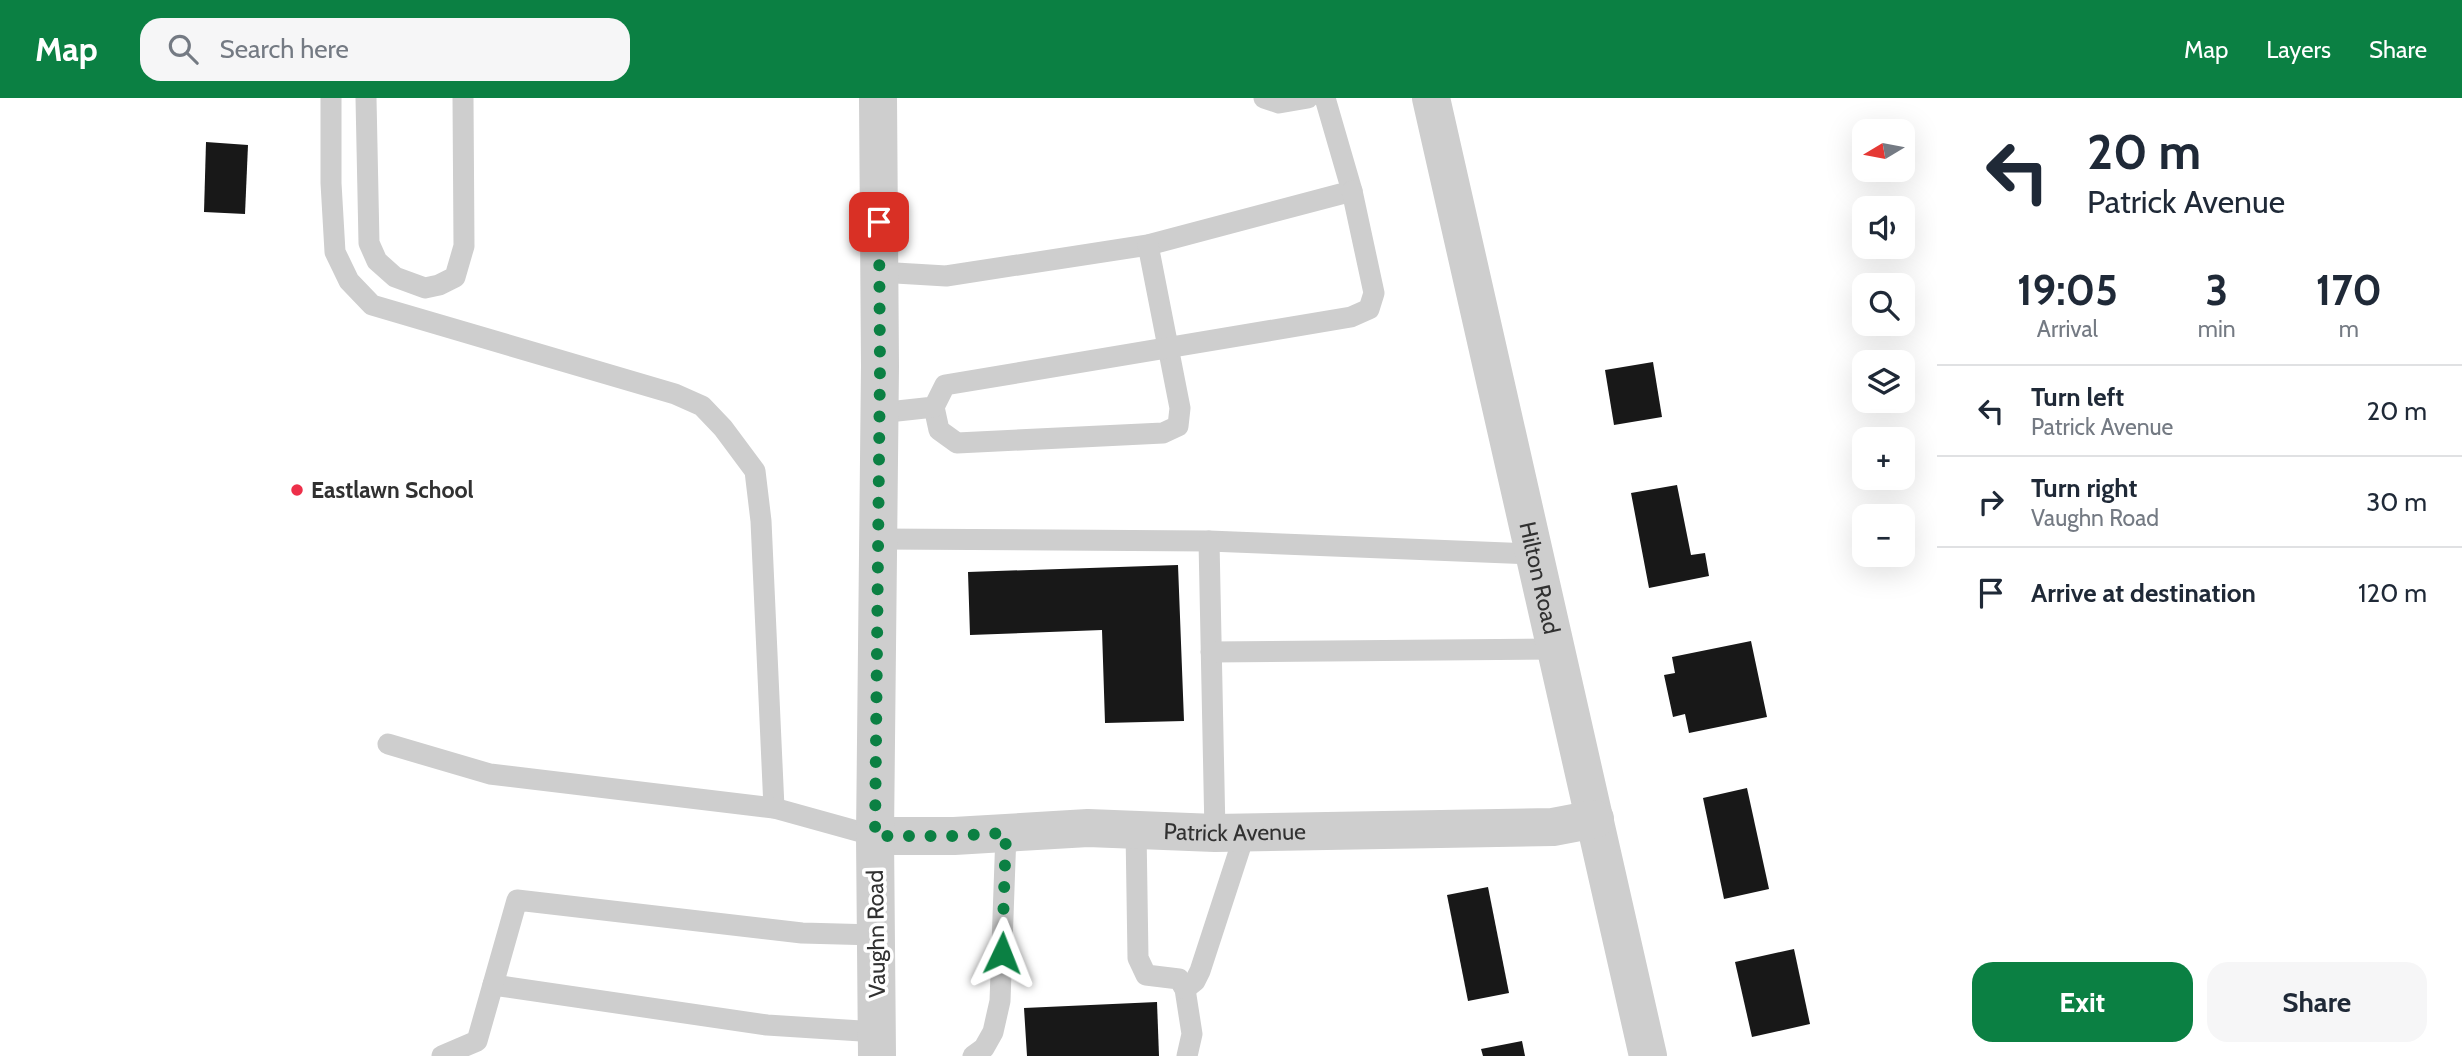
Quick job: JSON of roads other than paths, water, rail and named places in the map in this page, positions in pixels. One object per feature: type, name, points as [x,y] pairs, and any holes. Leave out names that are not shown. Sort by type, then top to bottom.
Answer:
[{"type":"street","name":"Vaughn Road","points":[[877,1044],[875,836],[879,413],[878,98]]},
{"type":"street","name":"Hilton Road","points":[[1431,98],[1648,1056]]},
{"type":"street","name":"Patrick Avenue","points":[[875,836],[954,836],[1088,828],[1230,833],[1553,827],[1595,819]]},
{"type":"lane","points":[[331,98],[331,183],[335,252],[349,281],[372,304],[675,394],[702,406],[723,428],[755,471],[761,522],[774,808]]},
{"type":"lane","points":[[366,98],[369,243],[377,261],[395,277],[425,288],[455,277],[464,246],[463,98]]},
{"type":"lane","points":[[1271,101],[1308,98]]},
{"type":"lane","points":[[1148,245],[1168,348],[1180,408],[1178,426],[1163,433],[957,443],[939,430],[934,407],[945,385],[1168,348],[1351,317],[1369,309],[1374,293],[1352,191],[1325,98]]},
{"type":"lane","points":[[879,272],[946,276],[1148,245],[1352,191]]},
{"type":"lane","points":[[879,413],[934,407]]},
{"type":"lane","points":[[878,539],[1209,541],[1535,554]]},
{"type":"lane","points":[[1185,989],[1195,981],[1200,971],[1230,833],[1211,652],[1209,541]]},
{"type":"lane","points":[[1211,652],[1557,649]]},
{"type":"lane","points":[[388,744],[490,774],[774,808],[875,836]]},
{"type":"lane","points":[[1136,830],[1138,958],[1146,975],[1180,979],[1185,989],[1192,1034],[1187,1056]]},
{"type":"lane","points":[[973,1056],[984,1048],[993,1032],[1000,1001],[1006,833]]},
{"type":"lane","points":[[442,1056],[477,1041],[516,900],[802,933],[876,936]]},
{"type":"lane","points":[[493,985],[877,1044]]},
{"type":"place","name":"Eastlawn School","points":[[297,490]]}]
